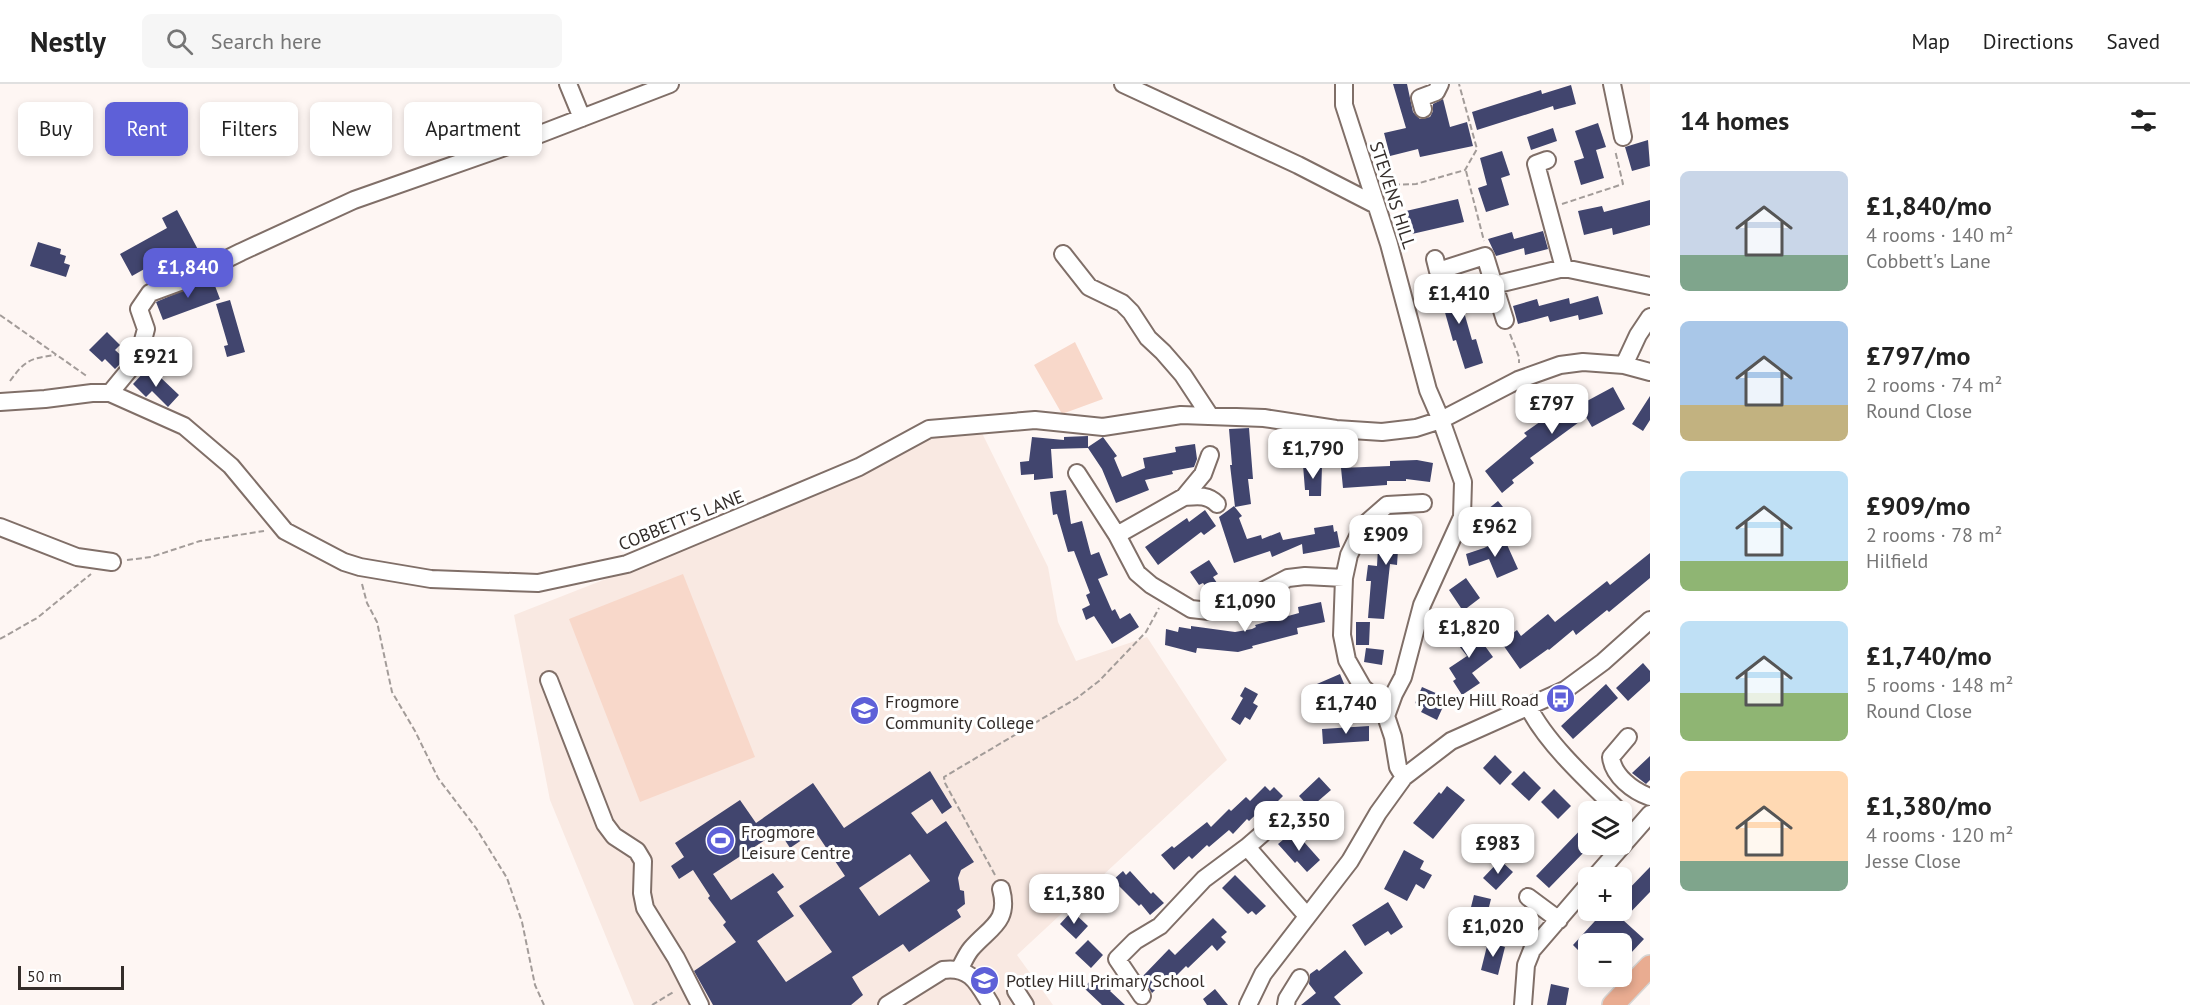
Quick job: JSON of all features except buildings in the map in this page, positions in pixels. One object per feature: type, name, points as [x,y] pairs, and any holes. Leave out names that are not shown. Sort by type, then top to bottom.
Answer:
[{"type":"main road","points":[[1613,1005],[1650,966]]},
{"type":"street","points":[[568,84],[582,118]]},
{"type":"street","points":[[0,402],[110,393],[138,358],[146,329],[139,309],[150,293],[180,282],[354,200],[670,84]]},
{"type":"street","points":[[1123,84],[1298,165],[1374,204]]},
{"type":"street","name":"STEVENS HILL","points":[[1344,84],[1344,105],[1374,204],[1389,244],[1428,390],[1463,482],[1462,517],[1422,604],[1403,677],[1388,709]]},
{"type":"street","points":[[1422,109],[1420,98],[1436,92],[1440,84]]},
{"type":"street","points":[[1612,84],[1623,137]]},
{"type":"street","points":[[1546,160],[1536,164],[1564,268]]},
{"type":"street","points":[[1063,254],[1089,287],[1122,303],[1131,312],[1148,338],[1183,375],[1210,416]]},
{"type":"street","points":[[1435,259],[1438,271],[1485,256],[1505,320]]},
{"type":"street","points":[[1494,285],[1564,268],[1650,286]]},
{"type":"street","points":[[1624,365],[1650,317]]},
{"type":"street","name":"COBBETT'S LANE","points":[[110,393],[184,426],[231,466],[285,531],[335,558],[360,567],[431,579],[538,583],[627,564],[859,467],[929,429],[1035,420],[1102,427],[1181,415],[1264,418],[1361,432],[1382,432],[1416,428],[1441,420],[1518,380],[1560,364],[1583,362],[1624,365],[1650,372]]},
{"type":"street","points":[[1117,535],[1184,496],[1203,474],[1210,455]]},
{"type":"street","points":[[1077,473],[1117,535],[1137,573],[1166,595],[1191,609],[1209,611],[1231,607],[1288,578],[1305,576],[1344,578]]},
{"type":"street","points":[[1184,496],[1201,495],[1214,500],[1217,504]]},
{"type":"street","points":[[1404,777],[1398,766],[1393,737],[1386,717],[1388,709],[1363,688],[1347,660],[1342,635],[1344,578],[1349,555],[1363,526],[1387,505],[1422,503]]},
{"type":"street","points":[[0,527],[77,557],[112,562]]},
{"type":"street","points":[[1248,1005],[1263,975],[1350,861],[1378,813],[1404,777],[1451,741],[1565,690],[1648,628]]},
{"type":"street","points":[[549,680],[605,824],[615,836],[637,851],[643,861],[642,892],[645,908],[676,958],[700,1005]]},
{"type":"street","points":[[1528,706],[1533,717],[1576,770],[1609,801]]},
{"type":"street","points":[[1628,737],[1611,757],[1612,766],[1635,791],[1650,797]]},
{"type":"street","points":[[1603,867],[1650,814]]},
{"type":"street","points":[[1632,822],[1637,827]]},
{"type":"street","points":[[1142,996],[1117,959],[1135,941],[1160,926],[1204,879],[1262,834]]},
{"type":"street","points":[[1247,847],[1307,916]]},
{"type":"street","points":[[959,970],[970,951],[996,924],[1002,914],[1005,903],[1001,889]]},
{"type":"street","points":[[1528,897],[1559,920]]},
{"type":"street","points":[[1523,1005],[1526,965],[1532,950],[1578,897]]},
{"type":"street","points":[[886,1005],[943,970],[964,971],[973,978],[990,1005]]},
{"type":"street","points":[[1286,1005],[1287,999],[1300,978]]},
{"type":"path","points":[[1370,186],[1416,184],[1465,170],[1477,149],[1459,84]]},
{"type":"path","points":[[1548,209],[1623,184],[1613,141],[1623,137]]},
{"type":"path","points":[[1465,170],[1484,240],[1485,256]]},
{"type":"path","points":[[0,315],[110,393]]},
{"type":"path","points":[[1505,320],[1519,357],[1518,380]]},
{"type":"path","points":[[10,381],[21,365],[28,360],[56,355]]},
{"type":"path","points":[[0,639],[37,618],[89,575],[112,562],[151,557],[200,541],[257,531],[285,531]]},
{"type":"path","points":[[360,567],[367,603],[377,622],[392,692],[415,731],[438,778],[476,828],[507,878],[522,922],[535,985],[544,1005]]},
{"type":"path","points":[[1001,889],[945,783],[944,777],[1077,698],[1099,681],[1146,632],[1166,595]]},
{"type":"path","points":[[652,1005],[688,984]]},
{"type":"shaded area","points":[[1075,342],[1103,399],[1062,414],[1034,365]]},
{"type":"shaded area","name":"Frogmore Community College","points":[[982,433],[1048,567],[1058,622],[1076,661],[1147,637],[1227,760],[1017,955],[1053,1005],[634,1005],[550,800],[514,615],[764,517],[931,436]]},
{"type":"shaded area","points":[[683,574],[755,757],[640,802],[569,619]]},
{"type":"place","name":"Potley Hill Road","points":[[1560,699]]},
{"type":"place","name":"Frogmore Community College","points":[[864,711]]},
{"type":"place","name":"Frogmore Leisure Centre","points":[[720,841]]},
{"type":"place","name":"Potley Hill Primary School","points":[[985,980]]}]
